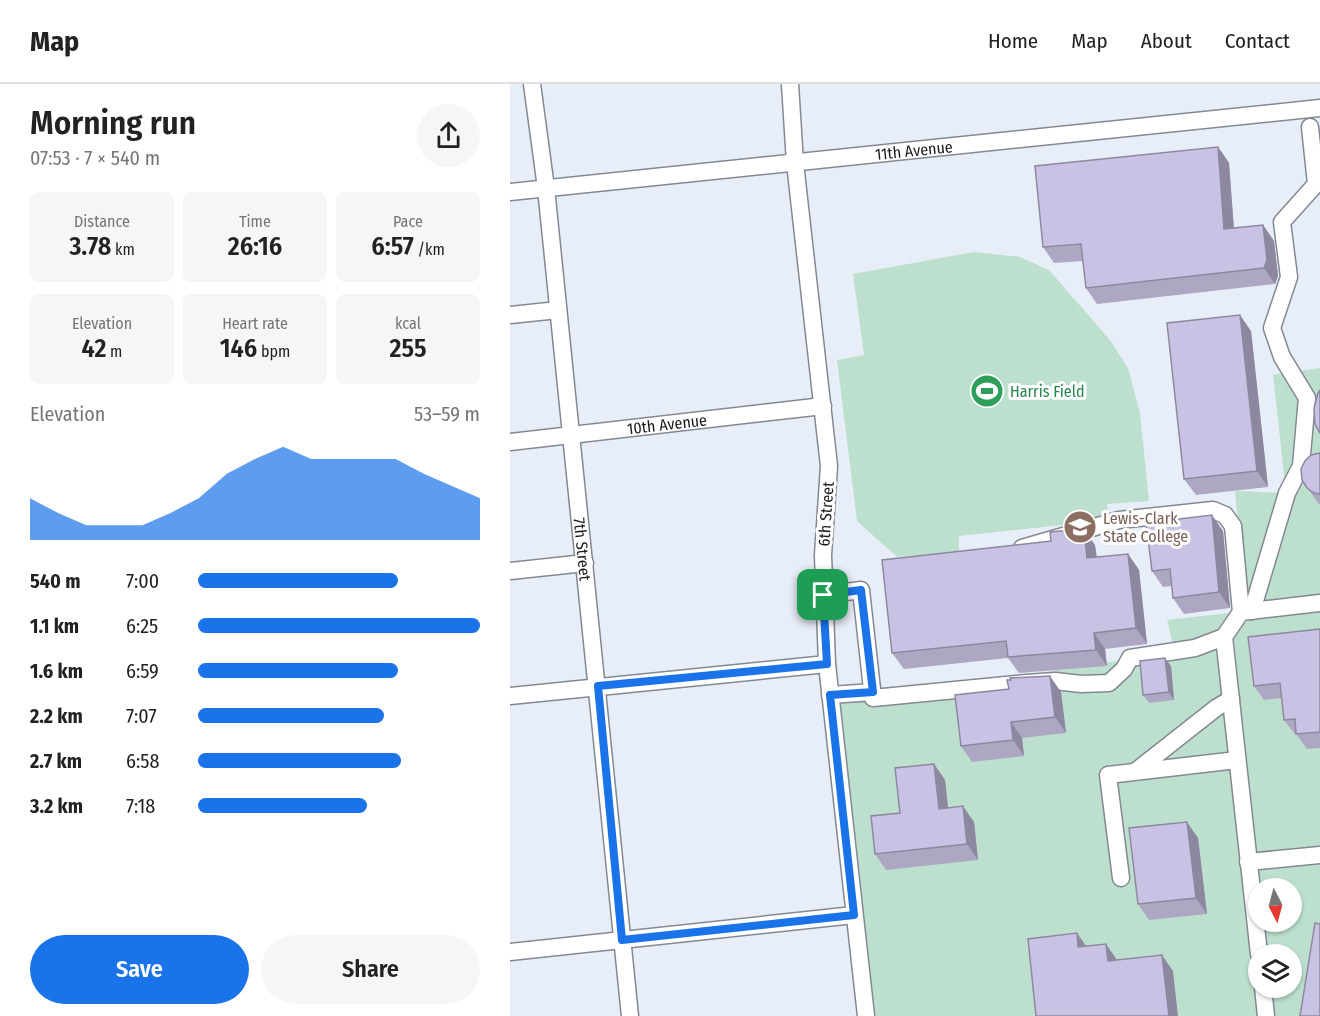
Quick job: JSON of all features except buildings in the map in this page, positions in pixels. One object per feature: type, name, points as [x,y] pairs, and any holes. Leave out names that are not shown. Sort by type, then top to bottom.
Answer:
[{"type":"street","name":"7th Street","points":[[532,84],[546,188],[630,1016]]},
{"type":"street","name":"6th Street","points":[[790,84],[795,163],[829,466],[823,555],[827,664],[866,1016]]},
{"type":"street","name":"11th Avenue","points":[[510,192],[1320,108]]},
{"type":"street","points":[[823,595],[861,590],[873,698],[1046,682],[1109,683],[1124,669],[1130,658],[1195,648],[1224,637],[1246,611],[1287,493],[1301,466],[1307,398],[1282,357],[1272,328],[1289,277],[1282,222],[1316,184],[1310,127]]},
{"type":"street","points":[[510,315],[558,310]]},
{"type":"street","name":"10th Avenue","points":[[510,442],[823,406]]},
{"type":"street","points":[[1004,550],[1026,548],[1119,520],[1213,510],[1225,515],[1233,526],[1246,611]]},
{"type":"street","points":[[510,571],[585,563]]},
{"type":"street","points":[[1246,611],[1320,603]]},
{"type":"street","points":[[1224,637],[1258,944]]},
{"type":"street","points":[[510,696],[827,664]]},
{"type":"street","points":[[830,695],[873,692]]},
{"type":"street","points":[[1135,772],[1230,699]]},
{"type":"street","points":[[1121,878],[1108,775],[1237,760]]},
{"type":"street","points":[[1248,862],[1320,855]]},
{"type":"street","points":[[510,952],[854,915]]},
{"type":"street","points":[[1264,998],[1266,1016]]},
{"type":"green space","name":"Harris Field","points":[[974,252],[1020,257],[1049,270],[1110,340],[1128,368],[1140,413],[1149,501],[1107,504],[1109,520],[959,536],[959,551],[897,557],[857,521],[837,360],[864,355],[853,274]]},
{"type":"green space","points":[[1320,368],[1320,1016],[866,1016],[832,705],[1175,652],[1167,620],[1246,611],[1235,491],[1286,493],[1273,375]]},
{"type":"place","name":"Harris Field","points":[[987,391]]},
{"type":"place","name":"Lewis-Clark State College","points":[[1080,527]]},
{"type":"route","points":[[861,590],[873,692],[830,695],[854,915],[622,940],[598,686],[827,664],[823,595],[861,590]]}]
